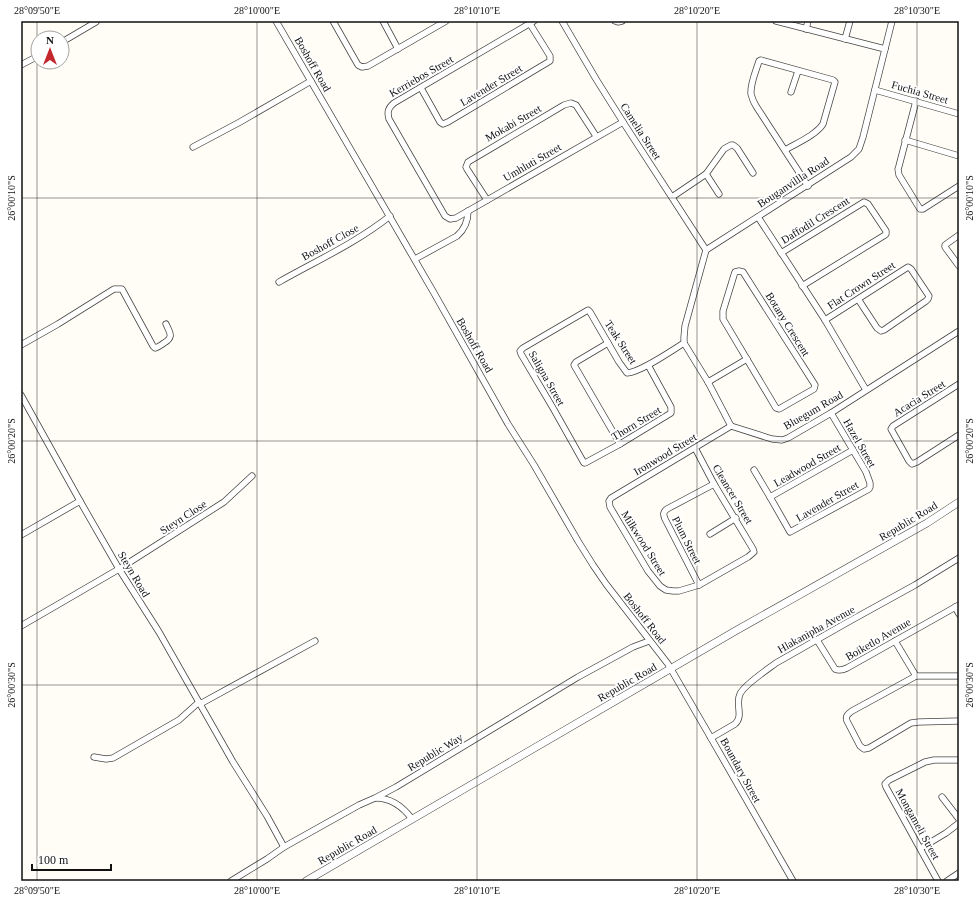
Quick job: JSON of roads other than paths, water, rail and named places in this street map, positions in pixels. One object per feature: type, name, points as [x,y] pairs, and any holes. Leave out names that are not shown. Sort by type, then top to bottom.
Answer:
[{"type":"street","name":"Boshoff Road","points":[[276,21],[415,259],[508,424],[534,465],[581,547],[606,584],[671,669]]},
{"type":"street","points":[[333,21],[356,61],[360,66],[364,67],[446,21]]},
{"type":"street","points":[[383,21],[398,49]]},
{"type":"street","name":"Camelia Street","points":[[562,21],[623,122],[706,250]]},
{"type":"street","points":[[615,21],[622,21]]},
{"type":"street","points":[[776,21],[885,49]]},
{"type":"street","points":[[806,29],[808,21]]},
{"type":"street","points":[[845,39],[850,21]]},
{"type":"street","name":"Bouganvillla Road","points":[[706,250],[808,186],[857,152],[862,141],[892,21]]},
{"type":"street","points":[[70,37],[96,22]]},
{"type":"street","name":"Kerriebos Street","points":[[450,219],[443,214],[389,119],[389,109],[391,106],[532,22]]},
{"type":"street","name":"Lavender Street","points":[[421,88],[440,122],[443,124],[448,122],[550,61],[550,56],[532,22]]},
{"type":"street","points":[[21,65],[30,60]]},
{"type":"street","points":[[785,150],[811,135],[823,124],[835,82],[762,60],[760,61],[755,74],[751,93],[752,98],[756,106],[808,186]]},
{"type":"street","points":[[791,92],[798,71]]},
{"type":"street","points":[[193,147],[311,81]]},
{"type":"street","name":"Fuchia Street","points":[[875,90],[959,114]]},
{"type":"street","points":[[916,101],[899,166],[898,172],[901,178],[921,209],[959,186]]},
{"type":"street","name":"Mokabi Street","points":[[487,200],[467,169],[466,167],[468,162],[564,104],[571,103],[576,105],[596,136]]},
{"type":"street","name":"Umhluti Street","points":[[450,219],[456,218],[596,136],[623,122]]},
{"type":"street","points":[[905,140],[959,156]]},
{"type":"street","points":[[672,197],[706,174],[721,152],[731,145],[737,148],[753,173]]},
{"type":"street","points":[[706,174],[719,194]]},
{"type":"street","name":"Daffodil Crescent","points":[[781,253],[864,202],[868,204],[886,231],[885,236],[802,286]]},
{"type":"street","points":[[415,259],[458,236],[468,220],[468,211]]},
{"type":"street","name":"Boshoff Close","points":[[278,282],[357,239],[390,216]]},
{"type":"street","points":[[758,217],[825,320],[866,390]]},
{"type":"street","points":[[959,234],[945,245],[959,266]]},
{"type":"street","points":[[706,250],[685,326],[684,343],[708,382],[731,426]]},
{"type":"street","name":"Flat Crown Street","points":[[825,320],[906,268],[909,267],[928,294],[928,299],[884,330],[880,331],[858,299]]},
{"type":"street","name":"Botany Crescent","points":[[739,271],[743,272],[815,387],[788,405],[778,409],[747,359],[724,322],[723,316],[723,310],[735,272],[739,271]]},
{"type":"street","points":[[21,345],[114,289],[122,289],[155,348],[169,340],[170,332],[166,324]]},
{"type":"street","name":"Teak Street","points":[[588,310],[619,362],[627,372],[632,372],[648,365],[684,343]]},
{"type":"street","name":"Saligna Street","points":[[585,463],[520,351],[588,310]]},
{"type":"street","name":"Bluegum Road","points":[[731,426],[772,439],[782,440],[831,413],[959,331]]},
{"type":"street","points":[[608,342],[576,362],[574,365],[620,444]]},
{"type":"street","points":[[708,382],[747,359]]},
{"type":"street","name":"Thorn Street","points":[[585,463],[620,444],[672,412],[671,407],[648,365]]},
{"type":"street","name":"Acacia Street","points":[[959,384],[892,426],[891,429],[912,464],[959,435]]},
{"type":"street","name":"Steyn Road","points":[[21,395],[119,569],[159,632],[284,847]]},
{"type":"street","name":"Hazel Street","points":[[831,413],[866,472],[870,484]]},
{"type":"street","name":"Ironwood Street","points":[[609,501],[611,498],[731,426]]},
{"type":"street","name":"Cleancer Street","points":[[695,448],[714,484],[736,518],[754,551]]},
{"type":"street","name":"Leadwood Street","points":[[770,497],[853,450]]},
{"type":"street","points":[[754,470],[770,497]]},
{"type":"street","name":"Steyn Close","points":[[21,626],[119,569],[224,502],[252,476]]},
{"type":"street","name":"Plum Street","points":[[699,585],[663,514],[667,509],[714,484]]},
{"type":"street","name":"Lavender Street","points":[[770,497],[789,531],[791,532],[869,488],[870,484]]},
{"type":"street","points":[[21,535],[80,501]]},
{"type":"street","name":"Milkwood Street","points":[[609,501],[609,505],[648,571],[660,586],[669,591],[682,591],[699,585],[743,560],[754,551]]},
{"type":"street","name":"Republic Road","points":[[306,881],[737,630],[927,523],[959,502]]},
{"type":"street","points":[[710,534],[736,518]]},
{"type":"street","name":"Hlakanipha Avenue","points":[[712,738],[738,722],[740,716],[739,696],[741,692],[749,683],[776,663],[959,558]]},
{"type":"street","points":[[957,606],[959,614]]},
{"type":"street","name":"Boiketlo Avenue","points":[[817,640],[836,670],[839,670],[847,668],[957,606]]},
{"type":"street","points":[[94,757],[106,759],[113,758],[179,720],[200,703],[315,641]]},
{"type":"street","name":"Republic Way","points":[[231,881],[284,847],[359,805],[396,787],[541,699],[621,653],[649,641]]},
{"type":"street","points":[[895,641],[916,676]]},
{"type":"street","name":"Boundary Street","points":[[671,669],[793,881]]},
{"type":"street","points":[[959,676],[916,676],[852,711],[846,717],[862,748],[865,749],[911,723],[959,722]]},
{"type":"street","name":"Mongameli Street","points":[[938,881],[886,787],[886,782],[891,778],[925,762],[934,760],[959,760]]},
{"type":"street","points":[[942,797],[959,819]]},
{"type":"street","points":[[375,798],[392,801],[412,819]]},
{"type":"street","points":[[921,848],[946,833],[959,823]]},
{"type":"street","points":[[946,881],[959,873]]}]
